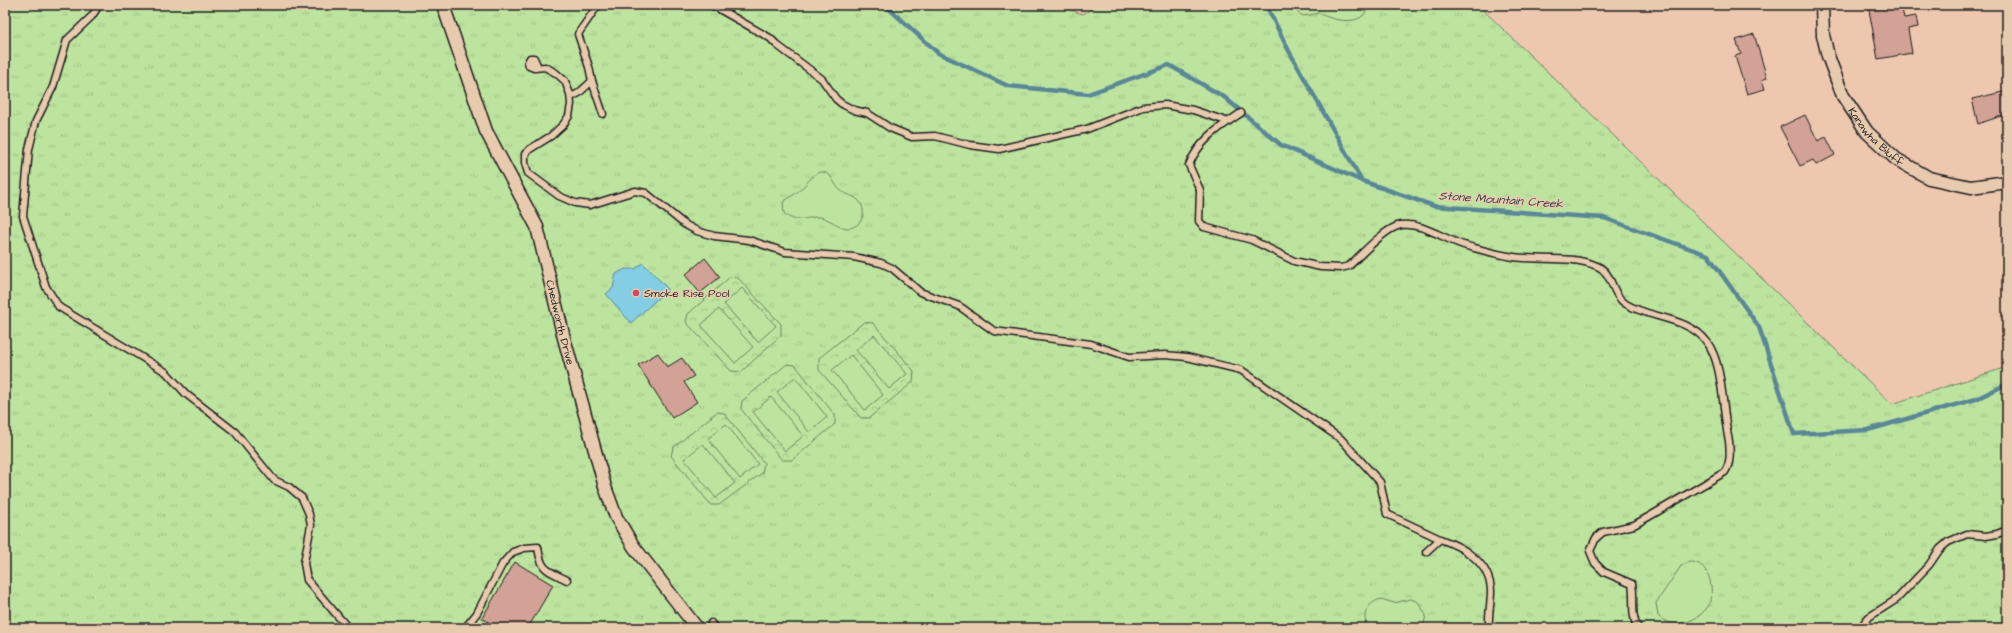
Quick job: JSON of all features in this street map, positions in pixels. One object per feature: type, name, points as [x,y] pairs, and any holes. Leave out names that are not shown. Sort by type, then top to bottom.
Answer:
[{"type":"street","name":"Chedworth Drive","points":[[443,5],[486,131],[537,227],[565,344],[605,487],[616,517],[634,547],[697,628]]},
{"type":"street","name":"Kanawha Bluff","points":[[1822,5],[1823,35],[1828,56],[1843,96],[1867,132],[1896,159],[1929,178],[1970,187],[2007,182]]},
{"type":"lane","points":[[99,5],[92,16],[68,40],[53,87],[36,121],[29,149],[23,216],[46,287],[59,307],[166,372],[186,394],[235,432],[274,480],[289,487],[302,498],[309,514],[311,525],[304,563],[306,580],[348,628]]},
{"type":"lane","points":[[598,5],[578,34],[603,114]]},
{"type":"lane","points":[[712,5],[770,38],[822,79],[836,99],[842,104],[854,110],[867,113],[890,128],[912,137],[936,136],[970,145],[999,149],[1086,129],[1143,106],[1165,105],[1193,110],[1226,121]]},
{"type":"lane","points":[[534,62],[531,62],[531,64],[537,65],[534,58],[530,58],[528,62],[529,66],[534,68],[545,67],[565,81],[571,97],[572,104],[569,116],[563,125],[551,136],[530,149],[525,154],[524,163],[528,173],[559,196],[575,203],[590,205],[635,191],[646,193],[684,224],[697,231],[714,236],[749,240],[784,252],[854,257],[881,263],[892,268],[920,292],[959,306],[994,331],[1091,344],[1129,357],[1165,355],[1187,357],[1241,370],[1341,439],[1380,482],[1387,514],[1418,530],[1454,545],[1474,557],[1488,576],[1491,591],[1489,628]]},
{"type":"lane","points":[[571,97],[579,93],[592,81]]},
{"type":"lane","points":[[1241,113],[1226,121],[1197,147],[1189,165],[1200,190],[1199,221],[1204,227],[1252,240],[1294,261],[1321,267],[1341,268],[1349,266],[1393,227],[1403,225],[1429,231],[1465,246],[1514,257],[1552,258],[1590,263],[1599,266],[1606,272],[1615,290],[1625,303],[1685,326],[1698,333],[1706,340],[1712,350],[1716,363],[1729,441],[1729,464],[1725,472],[1634,524],[1603,532],[1592,543],[1590,550],[1592,558],[1604,572],[1632,584],[1634,593],[1633,615],[1638,628]]},
{"type":"lane","points":[[1863,628],[1864,623],[1869,617],[1897,598],[1929,565],[1940,549],[1948,542],[1967,534],[1986,536],[2007,530]]},
{"type":"lane","points":[[1426,552],[1440,539]]},
{"type":"lane","points":[[465,628],[478,613],[503,562],[513,552],[524,548],[538,547],[540,562],[546,568],[567,580]]},
{"type":"green space","points":[[5,5],[1053,5],[1083,14],[1098,5],[1478,5],[1892,404],[2007,367],[2007,628],[5,628]]},
{"type":"green space","points":[[1294,5],[1368,5],[1366,12],[1361,17],[1355,20],[1347,21],[1325,16],[1319,13],[1304,16],[1299,14]]},
{"type":"green space","points":[[819,172],[827,173],[842,192],[860,202],[862,205],[863,214],[862,219],[858,224],[848,228],[818,217],[796,220],[788,217],[784,213],[783,202],[799,191],[814,175]]},
{"type":"green space","points":[[730,277],[738,278],[781,324],[781,335],[741,372],[731,371],[686,322],[688,314]]},
{"type":"green space","points":[[742,288],[776,326],[758,342],[724,304]]},
{"type":"green space","points":[[719,309],[753,347],[735,363],[701,325]]},
{"type":"green space","points":[[864,322],[873,323],[914,371],[913,382],[869,418],[861,418],[819,370],[819,358]]},
{"type":"green space","points":[[874,335],[907,374],[889,389],[856,350]]},
{"type":"green space","points":[[851,355],[883,395],[865,410],[832,370]]},
{"type":"green space","points":[[787,364],[795,365],[835,415],[835,424],[792,460],[782,460],[741,409],[742,401]]},
{"type":"green space","points":[[795,377],[827,417],[809,432],[777,392]]},
{"type":"green space","points":[[771,397],[803,436],[785,451],[753,412]]},
{"type":"green space","points":[[717,412],[724,413],[764,463],[762,473],[719,505],[711,505],[671,456],[673,448]]},
{"type":"green space","points":[[726,424],[758,464],[740,479],[708,439]]},
{"type":"green space","points":[[703,444],[735,483],[716,498],[684,459]]},
{"type":"green space","points":[[1689,562],[1701,565],[1708,575],[1711,588],[1711,601],[1702,614],[1688,622],[1672,623],[1665,621],[1658,616],[1656,603],[1681,566]]},
{"type":"green space","points":[[1381,599],[1394,603],[1411,599],[1418,602],[1426,615],[1423,628],[1368,628],[1365,614],[1372,603]]},
{"type":"water","name":"Smoke Rise Pool","points":[[643,263],[668,289],[631,323],[606,294],[613,288],[616,274],[625,269],[635,269]]},
{"type":"building","points":[[1901,5],[1904,18],[1916,16],[1918,27],[1908,29],[1912,53],[1878,59],[1869,10]]},
{"type":"building","points":[[1754,34],[1767,78],[1762,80],[1765,89],[1747,94],[1735,56],[1741,54],[1736,40]]},
{"type":"building","points":[[2007,91],[2007,114],[1978,124],[1972,99]]},
{"type":"building","points":[[1805,115],[1818,141],[1826,137],[1835,155],[1816,165],[1813,160],[1800,166],[1780,127]]},
{"type":"building","points":[[705,258],[720,277],[700,293],[685,275]]},
{"type":"building","points":[[658,353],[667,367],[682,358],[694,376],[684,382],[697,402],[672,418],[638,365]]},
{"type":"building","points":[[515,562],[553,585],[528,628],[498,628],[482,618]]},
{"type":"waterway","name":"Stone Mountain Creek","points":[[885,5],[938,53],[1008,86],[1088,94],[1169,65],[1224,97],[1281,145],[1362,181],[1434,206],[1604,218],[1708,255],[1759,327],[1794,434],[1868,430],[1976,399],[2007,384]]},
{"type":"waterway","points":[[1266,5],[1289,51],[1362,181]]},
{"type":"place","name":"Smoke Rise Pool","points":[[636,293]]}]
